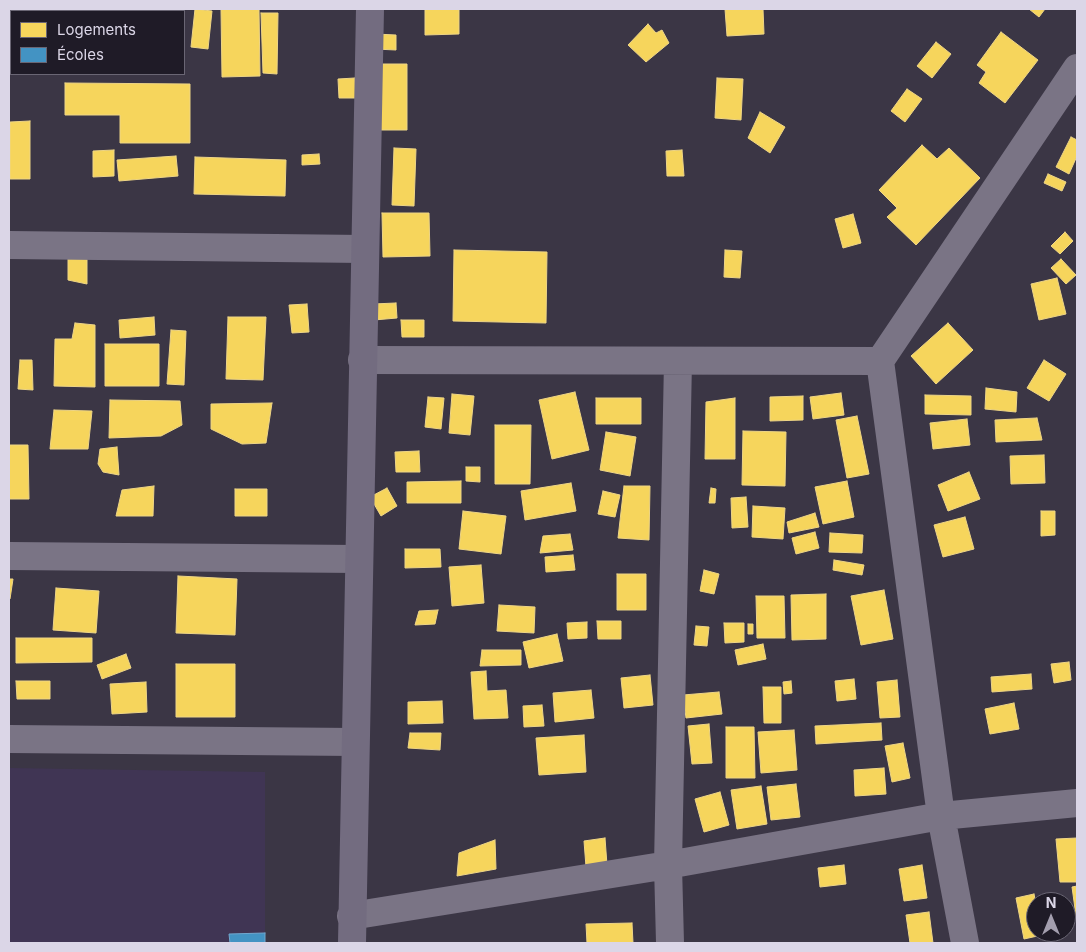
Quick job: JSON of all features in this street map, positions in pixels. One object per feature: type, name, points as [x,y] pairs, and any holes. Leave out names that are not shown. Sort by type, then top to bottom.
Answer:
[{"type":"street","points":[[352,943],[351,916],[370,9]]},
{"type":"street","points":[[965,943],[941,816],[880,361],[1077,68]]},
{"type":"street","points":[[9,245],[364,249]]},
{"type":"street","points":[[362,360],[880,361]]},
{"type":"street","points":[[670,943],[668,865],[678,361]]},
{"type":"street","points":[[9,556],[358,559]]},
{"type":"street","points":[[9,739],[355,742]]},
{"type":"street","points":[[351,916],[668,865],[941,816],[1077,803]]},
{"type":"shaded area","points":[[9,768],[265,772],[265,943],[9,943]]},
{"type":"building: Logements","points":[[51,9],[78,9],[78,10]]},
{"type":"building: Logements","points":[[195,9],[212,11],[208,49],[191,47]]},
{"type":"building: Logements","points":[[221,9],[259,9],[260,76],[222,77]]},
{"type":"building: Logements","points":[[425,9],[459,9],[459,34],[425,35]]},
{"type":"building: Logements","points":[[725,9],[763,9],[764,34],[727,36]]},
{"type":"building: Logements","points":[[1029,9],[1045,9],[1039,17]]},
{"type":"building: Logements","points":[[261,13],[278,13],[277,74],[263,73]]},
{"type":"building: Logements","points":[[648,24],[656,33],[662,30],[669,43],[646,62],[628,45]]},
{"type":"building: Logements","points":[[1001,32],[1038,60],[1005,103],[979,83],[986,72],[977,65]]},
{"type":"building: Logements","points":[[375,34],[396,35],[396,50],[375,49]]},
{"type":"building: Logements","points":[[936,42],[951,54],[932,78],[917,66]]},
{"type":"building: Logements","points":[[374,64],[407,64],[407,130],[374,130]]},
{"type":"building: Logements","points":[[355,78],[356,98],[339,98],[338,79]]},
{"type":"building: Logements","points":[[717,78],[743,79],[741,120],[715,118]]},
{"type":"building: Logements","points":[[65,83],[190,84],[190,143],[120,143],[120,115],[65,115]]},
{"type":"building: Logements","points":[[907,89],[922,99],[905,122],[891,111]]},
{"type":"building: Logements","points":[[760,112],[785,127],[770,153],[748,138]]},
{"type":"building: Logements","points":[[30,121],[30,179],[10,179],[10,122]]},
{"type":"building: Logements","points":[[1071,137],[1077,140],[1077,156],[1069,174],[1056,167]]},
{"type":"building: Logements","points":[[922,145],[937,159],[949,148],[980,178],[916,245],[887,217],[897,208],[879,190]]},
{"type":"building: Logements","points":[[394,148],[416,149],[414,206],[392,205]]},
{"type":"building: Logements","points":[[114,150],[114,176],[93,177],[93,151]]},
{"type":"building: Logements","points":[[682,150],[684,176],[667,176],[666,151]]},
{"type":"building: Logements","points":[[319,154],[320,164],[302,165],[302,155]]},
{"type":"building: Logements","points":[[176,156],[178,176],[119,181],[117,160]]},
{"type":"building: Logements","points":[[195,157],[286,160],[285,196],[194,194]]},
{"type":"building: Logements","points":[[1048,174],[1066,182],[1062,191],[1044,183]]},
{"type":"building: Logements","points":[[382,213],[429,213],[430,256],[383,257]]},
{"type":"building: Logements","points":[[853,214],[861,243],[843,248],[835,219]]},
{"type":"building: Logements","points":[[1065,232],[1073,241],[1060,254],[1051,246]]},
{"type":"building: Logements","points":[[454,250],[547,252],[546,323],[453,321]]},
{"type":"building: Logements","points":[[725,250],[742,251],[740,278],[724,277]]},
{"type":"building: Logements","points":[[68,257],[87,258],[87,284],[68,280]]},
{"type":"building: Logements","points":[[1061,259],[1076,275],[1066,284],[1051,268]]},
{"type":"building: Logements","points":[[1057,278],[1066,314],[1039,320],[1031,284]]},
{"type":"building: Logements","points":[[396,303],[397,318],[374,320],[373,304]]},
{"type":"building: Logements","points":[[307,304],[309,332],[292,333],[289,305]]},
{"type":"building: Logements","points":[[154,317],[155,335],[120,338],[119,320]]},
{"type":"building: Logements","points":[[228,317],[266,317],[263,380],[226,379]]},
{"type":"building: Logements","points":[[401,320],[424,320],[424,337],[402,337]]},
{"type":"building: Logements","points":[[75,323],[95,325],[95,387],[54,386],[55,339],[72,339]]},
{"type":"building: Logements","points":[[948,323],[973,350],[936,384],[911,356]]},
{"type":"building: Logements","points":[[171,330],[186,331],[184,385],[167,384]]},
{"type":"building: Logements","points":[[105,344],[159,344],[159,386],[105,386]]},
{"type":"building: Logements","points":[[20,360],[32,360],[33,390],[18,389]]},
{"type":"building: Logements","points":[[1044,360],[1066,374],[1049,401],[1027,388]]},
{"type":"building: Logements","points":[[986,388],[1017,392],[1016,412],[985,409]]},
{"type":"building: Logements","points":[[575,392],[589,450],[552,459],[539,400]]},
{"type":"building: Logements","points":[[841,393],[844,415],[813,419],[810,397]]},
{"type":"building: Logements","points":[[452,394],[474,396],[470,435],[449,433]]},
{"type":"building: Logements","points":[[925,395],[971,396],[971,415],[925,414]]},
{"type":"building: Logements","points":[[803,396],[803,420],[770,421],[770,397]]},
{"type":"building: Logements","points":[[428,397],[444,398],[441,429],[425,427]]},
{"type":"building: Logements","points":[[596,398],[641,398],[641,424],[596,424]]},
{"type":"building: Logements","points":[[735,398],[735,459],[705,459],[706,402]]},
{"type":"building: Logements","points":[[110,400],[180,401],[182,425],[161,436],[109,438]]},
{"type":"building: Logements","points":[[272,403],[266,443],[242,444],[211,429],[211,404]]},
{"type":"building: Logements","points":[[54,410],[92,411],[88,449],[50,449]]},
{"type":"building: Logements","points":[[857,416],[869,474],[847,478],[836,420]]},
{"type":"building: Logements","points":[[1037,418],[1042,440],[996,442],[995,420]]},
{"type":"building: Logements","points":[[967,419],[970,445],[933,449],[930,423]]},
{"type":"building: Logements","points":[[495,425],[531,425],[530,484],[495,484]]},
{"type":"building: Logements","points":[[743,431],[786,432],[785,486],[742,485]]},
{"type":"building: Logements","points":[[606,432],[636,437],[630,476],[600,470]]},
{"type":"building: Logements","points":[[9,445],[28,445],[29,499],[9,499]]},
{"type":"building: Logements","points":[[117,447],[119,475],[103,472],[98,464],[100,449]]},
{"type":"building: Logements","points":[[419,451],[420,472],[396,472],[395,452]]},
{"type":"building: Logements","points":[[1044,455],[1045,483],[1011,484],[1010,456]]},
{"type":"building: Logements","points":[[466,467],[480,467],[480,482],[466,481]]},
{"type":"building: Logements","points":[[969,472],[980,499],[948,511],[938,485]]},
{"type":"building: Logements","points":[[461,481],[461,503],[407,503],[407,482]]},
{"type":"building: Logements","points":[[847,481],[854,517],[823,524],[815,487]]},
{"type":"building: Logements","points":[[571,483],[576,511],[525,520],[521,491]]},
{"type":"building: Logements","points":[[154,486],[153,516],[116,516],[122,490]]},
{"type":"building: Logements","points":[[624,486],[650,486],[649,540],[618,538]]},
{"type":"building: Logements","points":[[387,488],[397,506],[381,516],[370,497]]},
{"type":"building: Logements","points":[[711,488],[716,489],[715,503],[709,503]]},
{"type":"building: Logements","points":[[235,489],[267,489],[267,516],[235,516]]},
{"type":"building: Logements","points":[[603,491],[620,495],[615,517],[598,514]]},
{"type":"building: Logements","points":[[746,497],[748,527],[732,528],[731,498]]},
{"type":"building: Logements","points":[[753,506],[785,508],[783,539],[752,537]]},
{"type":"building: Logements","points":[[463,511],[506,516],[501,554],[459,549]]},
{"type":"building: Logements","points":[[1041,511],[1055,511],[1055,535],[1041,536]]},
{"type":"building: Logements","points":[[815,513],[819,527],[789,533],[787,522]]},
{"type":"building: Logements","points":[[965,517],[974,549],[943,557],[934,525]]},
{"type":"building: Logements","points":[[815,532],[819,548],[796,554],[792,538]]},
{"type":"building: Logements","points":[[830,533],[863,535],[862,553],[829,552]]},
{"type":"building: Logements","points":[[570,534],[573,550],[540,553],[543,536]]},
{"type":"building: Logements","points":[[405,549],[440,549],[441,567],[405,568]]},
{"type":"building: Logements","points":[[573,555],[575,570],[546,572],[545,557]]},
{"type":"building: Logements","points":[[834,560],[864,565],[862,575],[833,570]]},
{"type":"building: Logements","points":[[481,565],[484,603],[452,606],[449,567]]},
{"type":"building: Logements","points":[[704,570],[719,574],[714,594],[700,591]]},
{"type":"building: Logements","points":[[617,574],[646,574],[646,610],[617,610]]},
{"type":"building: Logements","points":[[178,576],[237,579],[235,635],[176,633]]},
{"type":"building: Logements","points":[[9,579],[13,579],[10,599],[9,599]]},
{"type":"building: Logements","points":[[56,588],[99,591],[96,633],[53,630]]},
{"type":"building: Logements","points":[[884,590],[893,639],[861,645],[851,596]]},
{"type":"building: Logements","points":[[826,594],[826,639],[792,640],[791,595]]},
{"type":"building: Logements","points":[[756,596],[784,596],[785,638],[757,638]]},
{"type":"building: Logements","points":[[499,605],[535,607],[534,633],[497,631]]},
{"type":"building: Logements","points":[[438,610],[435,624],[415,625],[419,611]]},
{"type":"building: Logements","points":[[597,621],[621,621],[621,639],[598,639]]},
{"type":"building: Logements","points":[[587,622],[587,638],[568,639],[567,623]]},
{"type":"building: Logements","points":[[724,623],[744,623],[744,642],[725,643]]},
{"type":"building: Logements","points":[[748,624],[753,624],[753,634],[748,634]]},
{"type":"building: Logements","points":[[696,626],[709,627],[707,646],[694,645]]},
{"type":"building: Logements","points":[[557,634],[563,661],[529,668],[523,642]]},
{"type":"building: Logements","points":[[16,638],[92,638],[92,662],[16,663]]},
{"type":"building: Logements","points":[[763,644],[766,659],[738,665],[735,650]]},
{"type":"building: Logements","points":[[482,650],[521,650],[521,665],[480,666]]},
{"type":"building: Logements","points":[[126,654],[131,668],[102,679],[97,665]]},
{"type":"building: Logements","points":[[1069,662],[1071,680],[1054,683],[1051,664]]},
{"type":"building: Logements","points":[[176,664],[235,664],[235,717],[176,717]]},
{"type":"building: Logements","points":[[486,671],[487,691],[506,690],[508,718],[474,719],[471,672]]},
{"type":"building: Logements","points":[[1031,674],[1032,689],[992,692],[991,677]]},
{"type":"building: Logements","points":[[650,675],[653,705],[624,708],[621,678]]},
{"type":"building: Logements","points":[[854,679],[856,699],[837,701],[835,681]]},
{"type":"building: Logements","points":[[897,680],[900,717],[880,718],[877,682]]},
{"type":"building: Logements","points":[[16,681],[50,681],[50,699],[17,699]]},
{"type":"building: Logements","points":[[791,681],[792,693],[784,694],[783,682]]},
{"type":"building: Logements","points":[[146,682],[147,712],[112,714],[110,684]]},
{"type":"building: Logements","points":[[763,687],[781,687],[781,723],[764,723]]},
{"type":"building: Logements","points":[[591,690],[594,718],[555,722],[553,693]]},
{"type":"building: Logements","points":[[719,692],[722,714],[686,718],[683,695]]},
{"type":"building: Logements","points":[[442,701],[443,723],[408,724],[408,702]]},
{"type":"building: Logements","points":[[1014,703],[1019,729],[990,734],[985,709]]},
{"type":"building: Logements","points":[[542,705],[544,726],[524,727],[523,706]]},
{"type":"building: Logements","points":[[881,723],[882,740],[816,744],[815,726]]},
{"type":"building: Logements","points":[[709,724],[712,763],[692,764],[688,726]]},
{"type":"building: Logements","points":[[726,727],[754,727],[755,778],[726,778]]},
{"type":"building: Logements","points":[[794,730],[797,770],[761,773],[758,732]]},
{"type":"building: Logements","points":[[410,733],[441,733],[440,750],[408,748]]},
{"type":"building: Logements","points":[[584,735],[586,772],[539,775],[536,738]]},
{"type":"building: Logements","points":[[903,743],[910,778],[892,782],[885,746]]},
{"type":"building: Logements","points":[[884,768],[886,794],[855,796],[854,770]]},
{"type":"building: Logements","points":[[796,784],[800,817],[771,820],[767,787]]},
{"type":"building: Logements","points":[[761,786],[767,824],[737,829],[731,790]]},
{"type":"building: Logements","points":[[720,792],[729,825],[704,832],[695,799]]},
{"type":"building: Logements","points":[[605,838],[607,865],[586,867],[584,841]]},
{"type":"building: Logements","points":[[1077,838],[1077,882],[1060,882],[1056,839]]},
{"type":"building: Logements","points":[[495,840],[496,869],[457,876],[459,853]]},
{"type":"building: Logements","points":[[844,865],[846,884],[820,887],[818,868]]},
{"type":"building: Logements","points":[[922,865],[927,898],[904,901],[899,869]]},
{"type":"building: Logements","points":[[1077,886],[1077,923],[1076,892],[1073,892],[1072,887]]},
{"type":"building: Logements","points":[[1026,896],[1026,939],[1024,939],[1016,898]]},
{"type":"building: Logements","points":[[929,912],[933,943],[910,943],[906,915]]},
{"type":"building: Logements","points":[[632,923],[633,943],[587,943],[586,924]]},
{"type":"building: Écoles","points":[[265,933],[265,943],[230,943],[229,934]]}]
